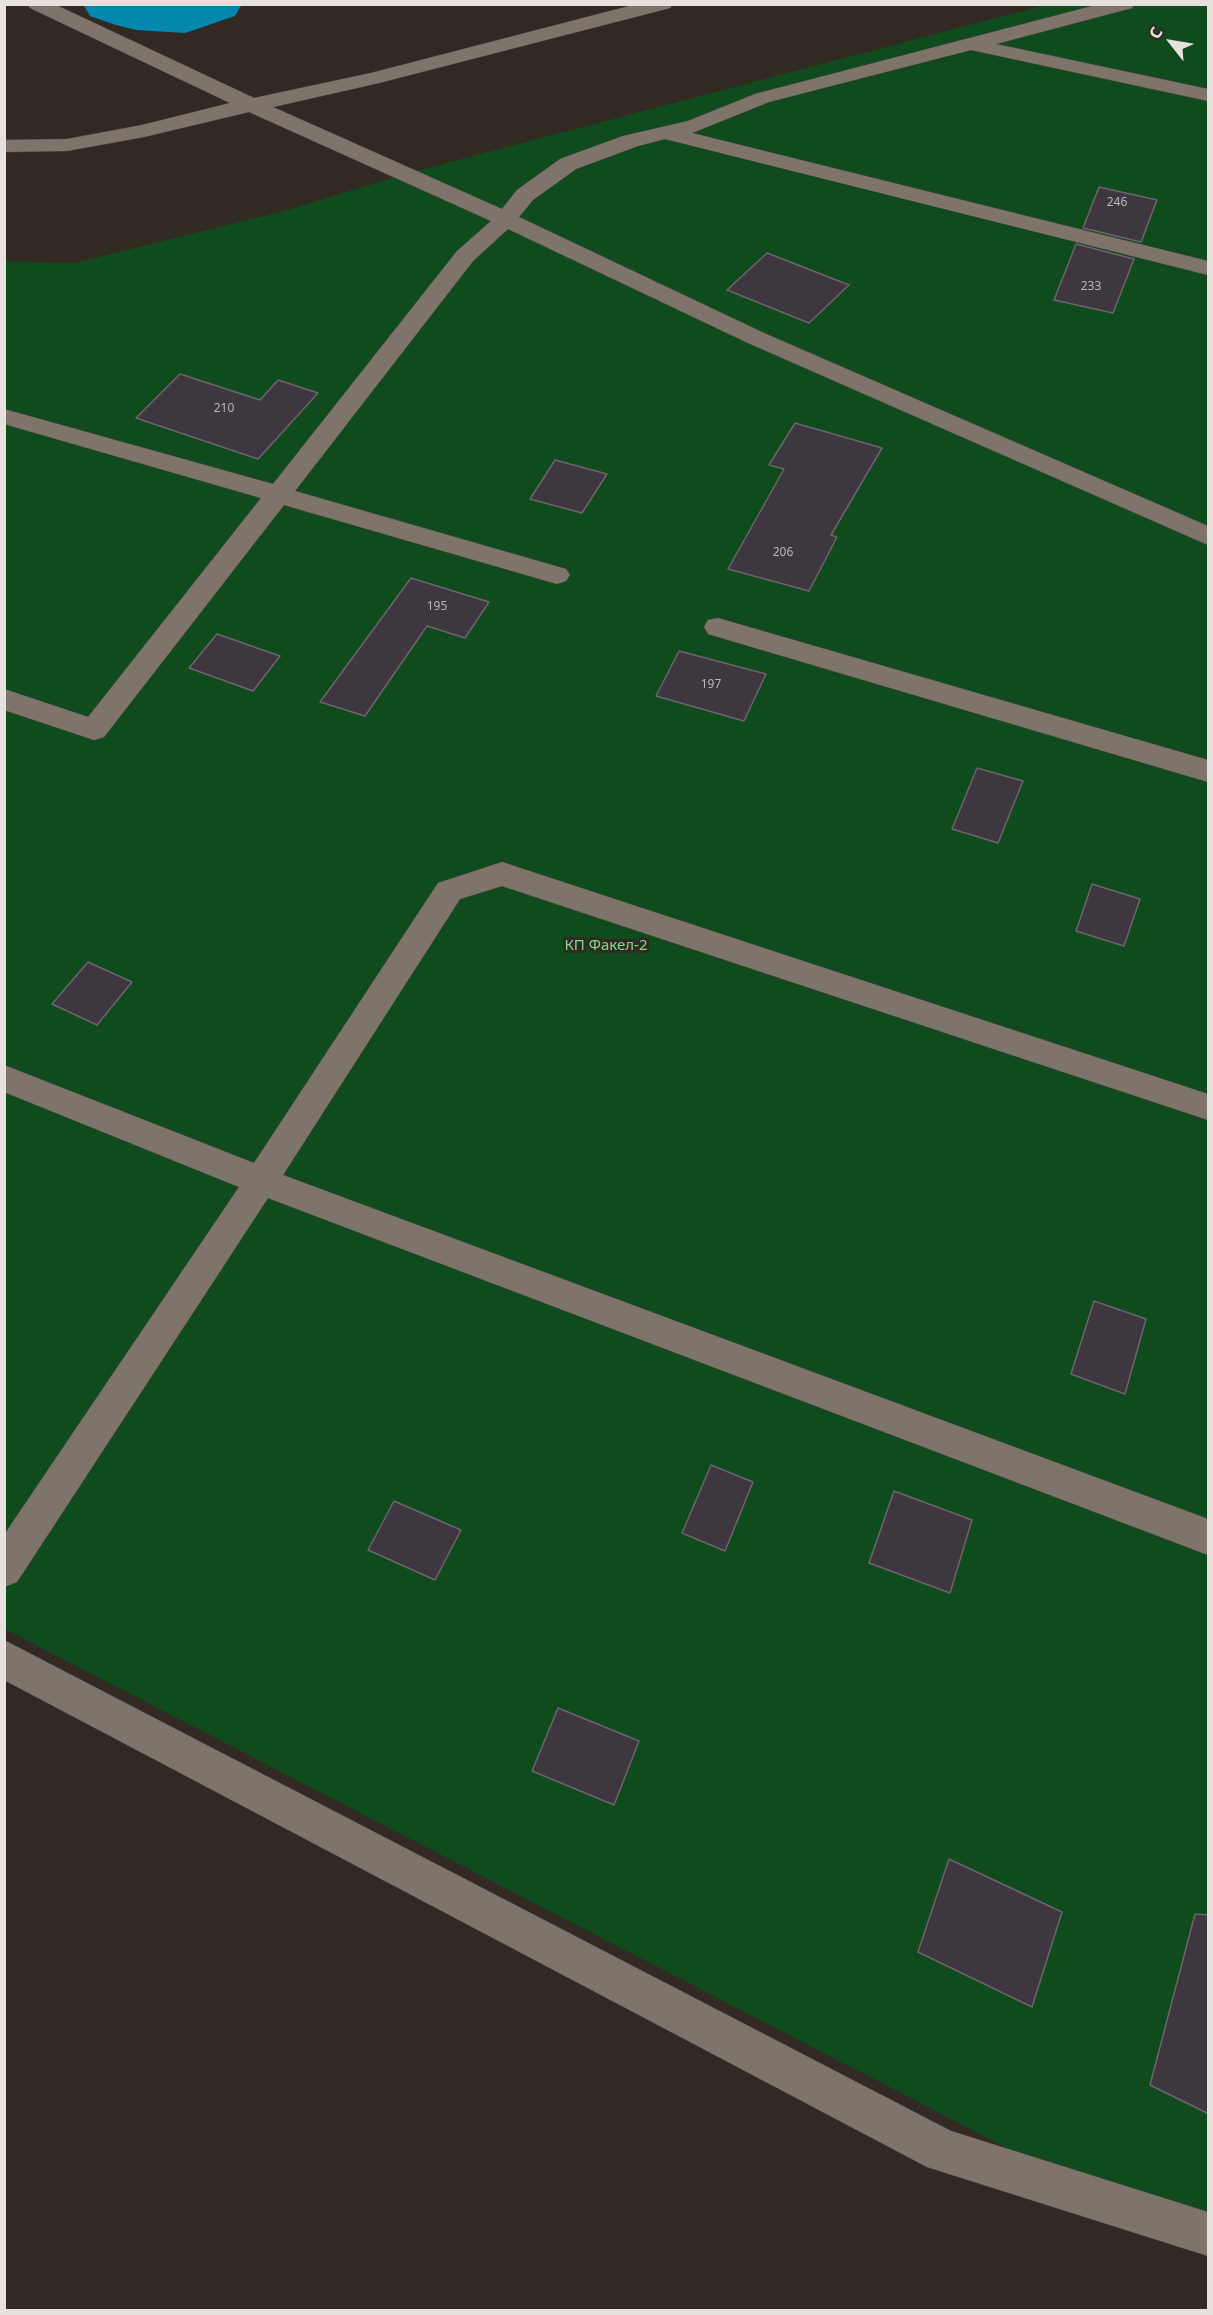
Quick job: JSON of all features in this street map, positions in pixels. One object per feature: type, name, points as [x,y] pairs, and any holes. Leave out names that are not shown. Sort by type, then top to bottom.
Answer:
[{"type":"street","points":[[37,4],[254,106],[506,219],[756,338],[1209,536]]},
{"type":"street","points":[[4,146],[67,145],[144,131],[194,117],[254,106],[663,4]]},
{"type":"street","points":[[4,699],[94,730],[465,256],[506,219],[525,195],[568,164],[631,141],[695,126],[762,98],[974,45],[1125,4]]},
{"type":"street","points":[[974,45],[1209,95]]},
{"type":"street","points":[[664,133],[1209,268]]},
{"type":"street","points":[[6,416],[557,575]]},
{"type":"street","points":[[718,627],[1209,771]]},
{"type":"street","points":[[4,1569],[449,891],[502,874],[1209,1107]]},
{"type":"street","points":[[4,1078],[261,1180],[1209,1537]]},
{"type":"street","points":[[4,1659],[943,2151],[1209,2234]]},
{"type":"green space","name":"КП Факел-2","points":[[1045,5],[1208,5],[1208,2252],[5,1629],[4,261],[74,263],[284,211],[412,172]]},
{"type":"building","points":[[1099,187],[1157,200],[1141,242],[1083,228]]},
{"type":"building","points":[[1076,244],[1134,259],[1113,313],[1054,300]]},
{"type":"building","points":[[767,253],[849,285],[809,323],[727,290]]},
{"type":"building","points":[[180,374],[260,400],[278,380],[318,393],[258,459],[136,418]]},
{"type":"building","points":[[795,423],[882,448],[831,535],[837,537],[809,591],[728,569],[784,469],[769,465]]},
{"type":"building","points":[[555,460],[607,474],[582,513],[530,499]]},
{"type":"building","points":[[411,578],[489,602],[465,638],[427,626],[365,716],[320,702]]},
{"type":"building","points":[[217,634],[280,656],[253,691],[189,668]]},
{"type":"building","points":[[679,651],[766,674],[744,721],[656,696]]},
{"type":"building","points":[[977,768],[1023,781],[998,843],[952,829]]},
{"type":"building","points":[[1092,884],[1140,899],[1124,946],[1076,931]]},
{"type":"building","points":[[88,962],[132,982],[97,1025],[52,1004]]},
{"type":"building","points":[[1094,1301],[1146,1319],[1125,1394],[1071,1374]]},
{"type":"building","points":[[711,1465],[753,1482],[725,1551],[682,1533]]},
{"type":"building","points":[[894,1491],[972,1520],[950,1593],[869,1563]]},
{"type":"building","points":[[394,1501],[461,1530],[435,1580],[368,1550]]},
{"type":"building","points":[[558,1708],[639,1741],[614,1805],[532,1771]]},
{"type":"building","points":[[949,1859],[1062,1912],[1032,2007],[918,1952]]},
{"type":"building","points":[[1195,1914],[1209,1915],[1209,2114],[1150,2085]]},
{"type":"waterway","points":[[110,4],[136,13],[185,16],[215,4]]}]
